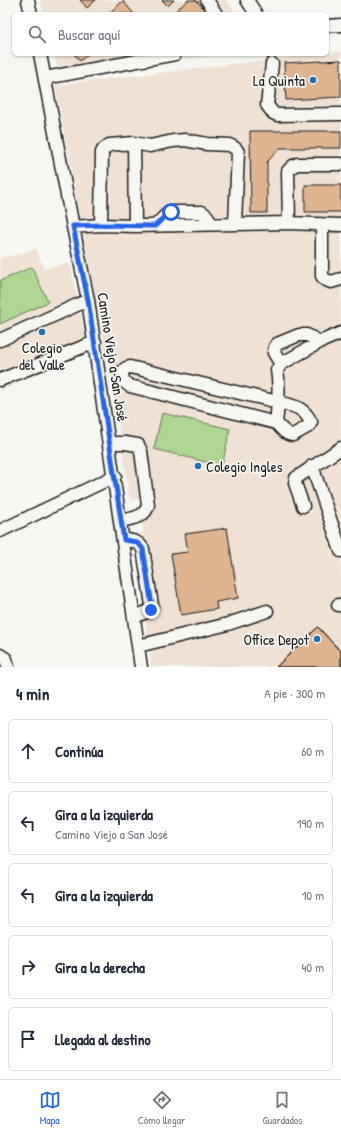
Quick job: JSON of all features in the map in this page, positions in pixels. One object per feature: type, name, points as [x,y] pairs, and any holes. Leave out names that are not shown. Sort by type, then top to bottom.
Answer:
[{"type":"street","points":[[28,0],[31,12]]},
{"type":"street","points":[[207,0],[215,12]]},
{"type":"street","points":[[247,0],[255,12]]},
{"type":"street","points":[[329,26],[341,25]]},
{"type":"street","name":"Camino Viejo a San José","points":[[40,56],[95,342],[142,667]]},
{"type":"street","points":[[45,78],[164,56]]},
{"type":"street","points":[[272,64],[267,105],[277,115],[341,114]]},
{"type":"street","points":[[101,225],[102,152],[104,149],[109,145],[134,143],[150,146],[185,140],[207,144],[230,145],[233,146],[238,152],[235,224]]},
{"type":"street","points":[[134,143],[135,226]]},
{"type":"street","points":[[289,223],[288,171],[297,164],[341,164]]},
{"type":"street","points":[[73,226],[289,223],[341,225]]},
{"type":"street","points":[[322,225],[322,276],[324,279],[331,282],[341,279]]},
{"type":"street","points":[[0,340],[88,300]]},
{"type":"street","points":[[276,423],[279,381],[277,370],[281,364],[320,342],[341,333]]},
{"type":"street","points":[[281,364],[274,353],[277,344],[299,335],[306,335],[320,342]]},
{"type":"street","points":[[0,380],[95,342]]},
{"type":"street","points":[[130,367],[298,407],[310,420],[311,424],[291,436],[276,423],[130,386],[123,381],[122,372],[126,368],[130,367]]},
{"type":"street","points":[[110,443],[138,445],[141,451],[148,505],[147,509],[140,516],[121,521]]},
{"type":"street","points":[[303,506],[294,484],[295,480],[312,466],[341,448]]},
{"type":"street","points":[[312,466],[341,551]]},
{"type":"street","points":[[0,531],[114,476]]},
{"type":"street","points":[[124,540],[135,541],[143,549],[152,606],[150,611],[134,617]]},
{"type":"street","points":[[138,646],[228,624],[267,610]]},
{"type":"street","points":[[0,655],[6,659],[8,667]]},
{"type":"shaded area","points":[[40,0],[226,0],[235,12],[43,12]]},
{"type":"shaded area","points":[[341,51],[341,667],[151,667],[135,534],[143,533],[140,499],[130,500],[114,397],[55,85],[301,56],[329,56],[329,53]]},
{"type":"shaded area","points":[[55,56],[203,56],[61,80]]},
{"type":"shaded area","name":"Colegio del Valle","points":[[36,249],[44,269],[70,263],[77,297],[71,303],[73,310],[81,313],[88,351],[0,391],[0,259]]},
{"type":"green space","points":[[32,267],[48,302],[0,324],[0,281]]},
{"type":"green space","points":[[162,413],[230,429],[222,466],[154,449]]},
{"type":"building","points":[[80,0],[96,0],[87,8]]},
{"type":"building","points":[[162,0],[174,0],[168,6]]},
{"type":"building","points":[[188,0],[196,0],[206,12],[174,12]]},
{"type":"building","points":[[123,1],[132,12],[110,12]]},
{"type":"building","points":[[76,56],[86,56],[80,61]]},
{"type":"building","name":"La Quinta","points":[[341,60],[341,97],[286,100],[284,63]]},
{"type":"building","points":[[250,131],[341,131],[341,148],[280,148],[267,162],[267,213],[251,213]]},
{"type":"building","points":[[305,185],[341,185],[341,212],[305,212]]},
{"type":"building","points":[[227,528],[238,598],[216,602],[217,609],[181,615],[171,554],[188,552],[185,534]]},
{"type":"building","name":"Office Depot","points":[[318,627],[341,652],[341,667],[276,667]]},
{"type":"building","name":"Office Depot","points":[[318,627],[340,651],[341,650],[341,667],[276,667]]},
{"type":"place","name":"La Quinta","points":[[313,80]]},
{"type":"place","name":"Colegio del Valle","points":[[42,332]]},
{"type":"place","name":"Colegio Ingles","points":[[198,466]]},
{"type":"place","name":"Office Depot","points":[[317,639]]},
{"type":"route","points":[[151,610],[152,606],[143,549],[135,541],[124,540],[95,342],[73,226],[155,226],[168,213],[171,212]]}]
